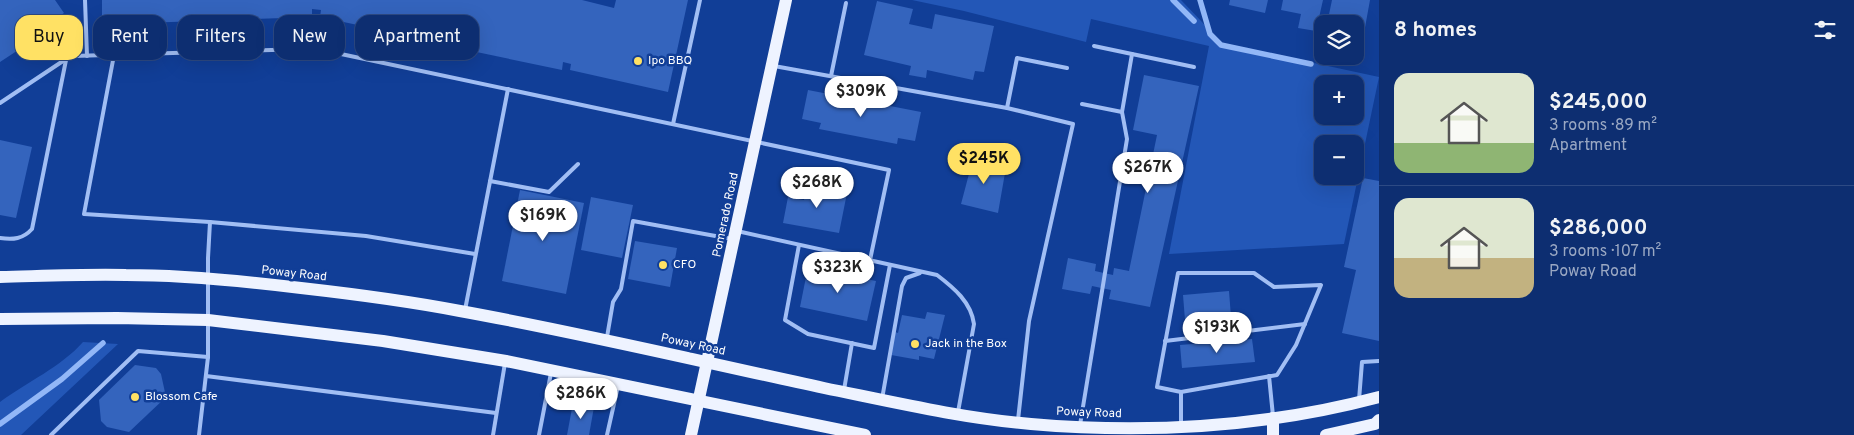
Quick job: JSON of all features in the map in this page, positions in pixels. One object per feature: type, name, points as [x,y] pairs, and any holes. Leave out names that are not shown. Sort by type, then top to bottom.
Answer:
[{"type":"main road","name":"Pomerado Road","points":[[691,435],[786,0]]},
{"type":"main road","name":"Poway Road","points":[[0,277],[126,275],[208,278],[341,293],[465,312],[881,400],[958,415],[1018,423],[1080,427],[1181,427],[1273,418],[1379,397]]},
{"type":"main road","points":[[0,319],[117,318],[208,320],[383,340],[506,361],[837,432],[865,435]]},
{"type":"main road","points":[[1273,418],[1273,435]]},
{"type":"main road","points":[[1326,435],[1375,424],[1379,420]]},
{"type":"lane","points":[[85,0],[87,56]]},
{"type":"lane","points":[[673,124],[700,0]]},
{"type":"lane","points":[[831,76],[846,3]]},
{"type":"lane","points":[[1094,46],[1194,67]]},
{"type":"lane","points":[[167,53],[315,49],[889,170],[870,260]]},
{"type":"lane","points":[[1080,427],[1128,139],[1122,112],[1132,54]]},
{"type":"lane","points":[[83,56],[93,56]]},
{"type":"lane","points":[[1007,108],[1017,58],[1067,68]]},
{"type":"lane","points":[[0,103],[64,60]]},
{"type":"lane","points":[[0,238],[13,240],[27,234],[32,229],[66,60]]},
{"type":"lane","points":[[113,60],[84,214],[210,222],[366,236],[475,254]]},
{"type":"lane","points":[[772,66],[1007,108],[1073,124],[1029,321],[1018,423]]},
{"type":"lane","points":[[465,312],[508,89]]},
{"type":"lane","points":[[1082,104],[1122,112]]},
{"type":"lane","points":[[490,181],[549,192],[578,164]]},
{"type":"lane","points":[[606,341],[613,302],[621,289],[633,221],[798,245],[870,260],[937,275],[948,283],[967,303],[972,313],[974,324],[958,415]]},
{"type":"lane","points":[[199,435],[208,356],[210,222]]},
{"type":"lane","points":[[798,245],[785,320],[808,334],[874,348],[890,265]]},
{"type":"lane","points":[[881,400],[902,286],[906,278],[922,272]]},
{"type":"lane","points":[[1178,273],[1254,273],[1274,287],[1322,284],[1296,345],[1277,375],[1181,392],[1157,387],[1165,341],[1178,273]]},
{"type":"lane","points":[[1165,341],[1305,324]]},
{"type":"lane","points":[[844,392],[852,343]]},
{"type":"lane","points":[[51,435],[138,351],[208,356]]},
{"type":"lane","points":[[493,435],[506,361]]},
{"type":"lane","points":[[1359,402],[1362,362],[1379,361]]},
{"type":"lane","points":[[539,435],[552,371]]},
{"type":"lane","points":[[206,376],[496,413]]},
{"type":"lane","points":[[1269,376],[1273,418]]},
{"type":"lane","points":[[607,435],[618,384]]},
{"type":"lane","points":[[1181,392],[1181,427]]},
{"type":"shaded area","points":[[912,0],[1181,0],[1222,43],[1314,63],[1314,65],[1324,65],[1379,77],[1364,149],[1364,135],[1314,135],[1314,185],[1356,185],[1344,244],[1169,254],[1209,46],[1091,19],[1086,42],[964,11]]},
{"type":"shaded area","points":[[83,342],[118,344],[21,435],[0,435],[0,402],[54,367]]},
{"type":"building","points":[[0,0],[55,0],[64,13],[61,15],[15,15],[15,52],[0,62]]},
{"type":"building","points":[[102,0],[582,0],[614,8],[616,0],[688,0],[668,92],[570,70],[571,64],[563,62],[562,70],[479,53],[479,15],[355,15],[355,24],[345,22],[345,15],[320,15],[321,10],[312,9],[312,15],[274,15],[274,18],[264,19],[264,15],[177,15],[177,22],[167,22],[167,15],[102,15]]},
{"type":"building","points":[[1230,0],[1268,0],[1265,13],[1229,5]]},
{"type":"building","points":[[1283,0],[1323,0],[1320,15],[1314,15],[1314,31],[1298,28],[1301,14],[1281,10]]},
{"type":"building","points":[[1332,0],[1370,0],[1364,33],[1364,15],[1329,15]]},
{"type":"building","points":[[877,1],[913,9],[909,24],[932,29],[935,14],[994,26],[984,72],[975,71],[973,80],[927,70],[926,78],[909,75],[911,66],[864,55]]},
{"type":"building","points":[[1144,75],[1199,86],[1150,307],[1109,299],[1111,290],[1092,286],[1090,294],[1062,289],[1068,258],[1096,264],[1095,271],[1113,275],[1114,268],[1129,271],[1157,135],[1133,130]]},
{"type":"building","points":[[808,90],[921,112],[915,141],[898,138],[897,144],[819,129],[821,123],[802,119]]},
{"type":"building","points":[[0,140],[32,147],[16,218],[0,215]]},
{"type":"building","points":[[974,155],[995,160],[996,167],[994,170],[1005,173],[998,213],[961,204]]},
{"type":"building","points":[[1364,178],[1379,181],[1379,341],[1342,333],[1356,270],[1344,267]]},
{"type":"building","points":[[821,183],[836,186],[835,190],[847,193],[839,233],[783,223],[788,197],[804,200],[807,185],[820,187]]},
{"type":"building","points":[[520,190],[584,203],[566,294],[502,281]]},
{"type":"building","points":[[591,197],[633,205],[622,258],[581,250]]},
{"type":"building","points":[[635,241],[677,248],[670,287],[628,279]]},
{"type":"building","points":[[808,267],[876,281],[867,321],[800,307]]},
{"type":"building","points":[[1229,291],[1231,317],[1185,320],[1183,295]]},
{"type":"building","name":"Jack in the Box","points":[[927,312],[945,315],[934,359],[919,356],[919,360],[891,355],[895,332],[898,333],[902,315],[925,319]]},
{"type":"building","points":[[1252,339],[1255,362],[1182,368],[1180,345]]},
{"type":"building","points":[[135,365],[156,368],[161,374],[166,397],[129,432],[107,427],[101,421],[99,400]]},
{"type":"building","points":[[573,403],[594,407],[589,435],[567,435]]},
{"type":"waterway","points":[[1173,0],[1194,21]]},
{"type":"waterway","points":[[1200,0],[1210,34],[1221,45],[1311,64]]},
{"type":"waterway","points":[[0,424],[62,379],[103,343]]},
{"type":"place","name":"Ipo BBQ","points":[[638,61]]},
{"type":"place","name":"CFO","points":[[663,265]]},
{"type":"place","name":"Jack in the Box","points":[[915,344]]},
{"type":"place","name":"Blossom Cafe","points":[[135,397]]}]
